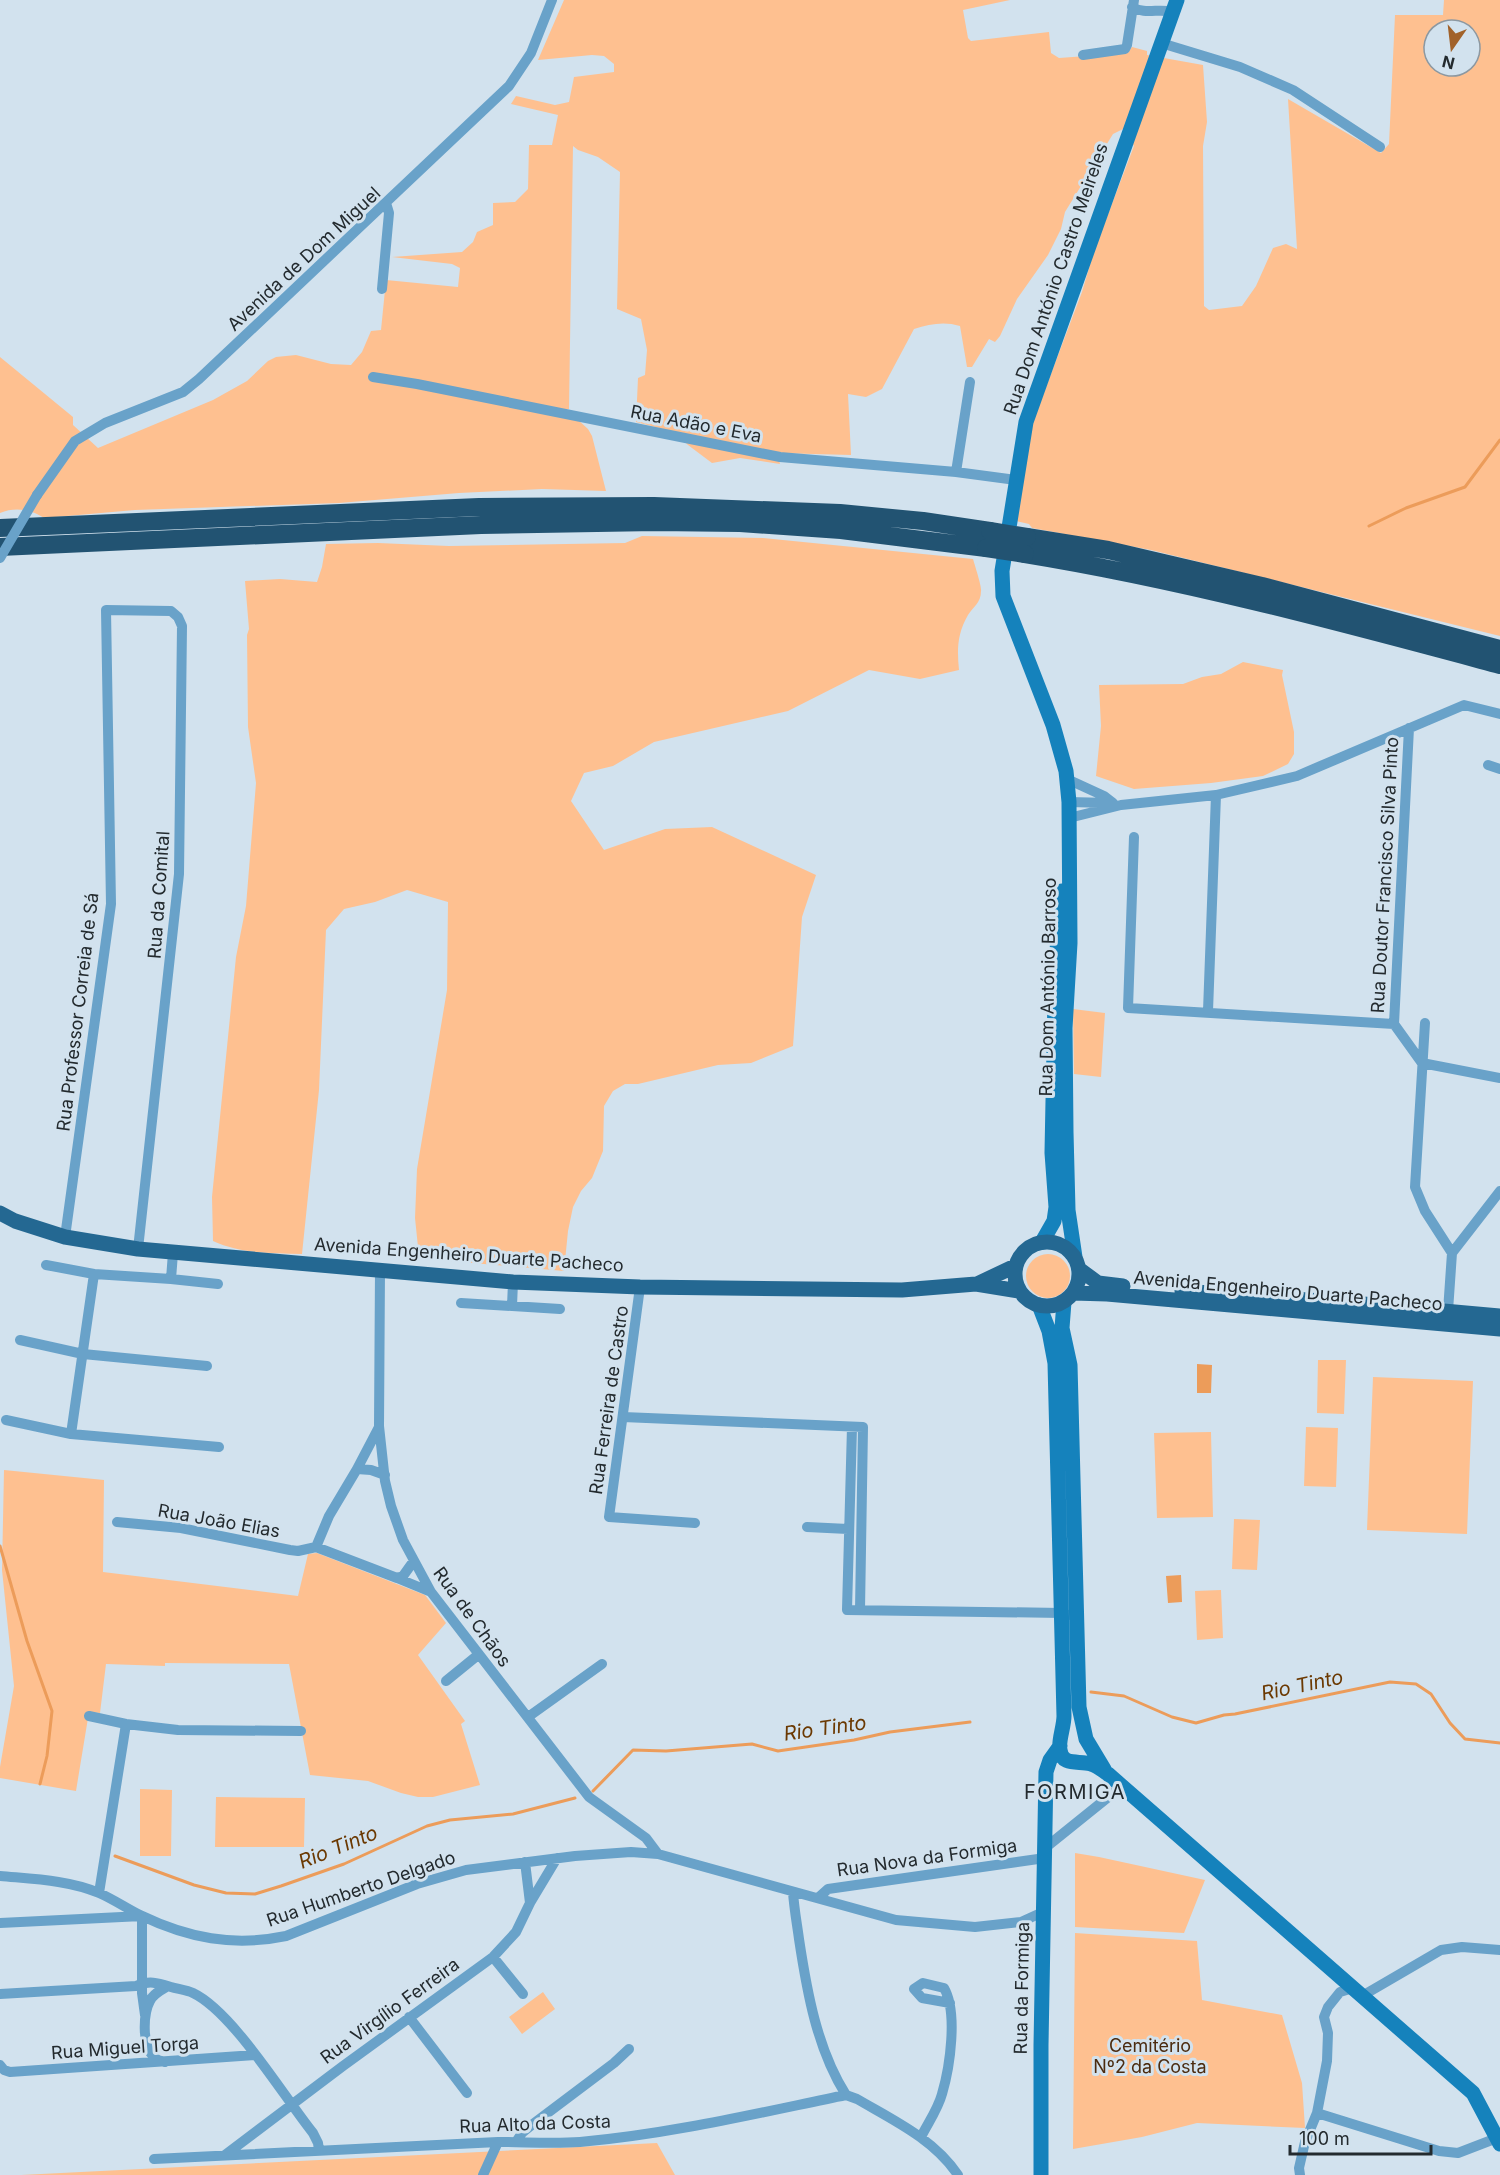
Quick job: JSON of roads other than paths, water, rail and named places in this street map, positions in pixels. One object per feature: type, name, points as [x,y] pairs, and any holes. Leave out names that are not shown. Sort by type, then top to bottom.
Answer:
[{"type":"highway","points":[[0,528],[479,507],[654,506],[840,513],[923,521],[988,540]]},
{"type":"highway","points":[[0,547],[469,526],[656,522],[740,523],[1108,550],[1262,586],[1500,649]]},
{"type":"highway","points":[[1026,545],[1104,566],[1259,602],[1500,665]]},
{"type":"main road","name":"Rua Dom António Castro Meireles","points":[[1068,855],[1067,779],[1053,724],[1003,596],[1002,571],[1026,422],[1175,6]]},
{"type":"main road","name":"Rua Dom António Barroso","points":[[1042,1242],[1054,1221],[1056,1207],[1052,1153],[1055,997],[1059,908],[1068,855]]},
{"type":"main road","name":"Rua Dom António Barroso","points":[[1068,855],[1070,943],[1065,1028],[1068,1210],[1077,1263]]},
{"type":"main road","name":"Avenida Engenheiro Duarte Pacheco","points":[[0,1213],[15,1221],[65,1237],[138,1249],[513,1282],[640,1287],[902,1290],[976,1284],[1019,1291]]},
{"type":"main road","points":[[1068,1298],[1052,1306],[1039,1305],[1028,1300],[1019,1291],[1015,1279],[1015,1266],[1030,1246],[1042,1242],[1055,1243],[1066,1248],[1077,1263],[1078,1282],[1068,1298],[1062,1328],[1070,1365],[1079,1707],[1089,1752],[1086,1757],[1076,1763]]},
{"type":"main road","name":"Avenida Engenheiro Duarte Pacheco","points":[[1077,1263],[1098,1282],[1110,1285],[1500,1316]]},
{"type":"main road","name":"Avenida Engenheiro Duarte Pacheco","points":[[976,1284],[1015,1266]]},
{"type":"main road","name":"Avenida Engenheiro Duarte Pacheco","points":[[1068,1298],[1107,1294],[1500,1329]]},
{"type":"main road","points":[[1039,1305],[1049,1331],[1055,1363],[1064,1725],[1060,1743],[1061,1755],[1064,1759],[1076,1763],[1093,1764],[1108,1774],[1473,2093],[1498,2141]]},
{"type":"main road","points":[[1060,1743],[1073,1733],[1078,1734],[1087,1741],[1108,1774]]},
{"type":"main road","name":"Rua da Formiga","points":[[1041,2175],[1043,1912],[1047,1772],[1050,1760],[1060,1743]]},
{"type":"main road","name":"Rua da Formiga","points":[[1046,1801],[1052,1783],[1058,1774],[1076,1763]]},
{"type":"street","name":"Avenida de Dom Miguel","points":[[0,558],[37,495],[75,441],[105,423],[183,392],[199,380],[509,86],[531,53],[552,0]]},
{"type":"street","points":[[1083,55],[1125,49],[1133,4],[1142,11],[1166,10],[1175,6]]},
{"type":"street","points":[[1161,43],[1240,66],[1293,90],[1380,147]]},
{"type":"street","points":[[382,290],[390,213],[386,203]]},
{"type":"street","name":"Rua Adão e Eva","points":[[373,377],[780,457],[956,472],[1016,480]]},
{"type":"street","points":[[956,472],[970,382]]},
{"type":"street","name":"Rua Professor Correia de Sá","points":[[65,1237],[111,904],[106,610]]},
{"type":"street","name":"Rua da Comital","points":[[106,610],[171,611],[178,617],[182,626],[181,841],[177,901],[138,1249]]},
{"type":"street","points":[[1069,818],[1117,804],[1216,795],[1297,776],[1464,705],[1500,714]]},
{"type":"street","name":"Rua Doutor Francisco Silva Pinto","points":[[1394,1024],[1409,728]]},
{"type":"street","points":[[1488,765],[1500,769]]},
{"type":"street","points":[[1067,779],[1117,804]]},
{"type":"street","points":[[1208,1011],[1216,795]]},
{"type":"street","points":[[1069,802],[1096,801],[1117,804]]},
{"type":"street","points":[[1134,837],[1128,1008],[1208,1011],[1394,1024],[1422,1063],[1500,1078]]},
{"type":"street","points":[[1425,1023],[1415,1187],[1425,1211],[1452,1253]]},
{"type":"street","points":[[1448,1311],[1452,1253],[1500,1191]]},
{"type":"street","points":[[171,1279],[173,1253]]},
{"type":"street","points":[[46,1265],[94,1274],[218,1284]]},
{"type":"street","name":"Rua de Chãos","points":[[380,1270],[379,1426],[384,1475],[391,1506],[403,1540],[431,1592],[589,1797],[646,1838],[658,1854]]},
{"type":"street","points":[[71,1434],[94,1274]]},
{"type":"street","points":[[512,1306],[513,1282]]},
{"type":"street","name":"Rua Ferreira de Castro","points":[[640,1287],[609,1518],[695,1523]]},
{"type":"street","points":[[461,1303],[560,1309]]},
{"type":"street","points":[[20,1340],[83,1354],[207,1366]]},
{"type":"street","points":[[623,1418],[863,1427],[860,1610]]},
{"type":"street","points":[[6,1420],[71,1434],[219,1447]]},
{"type":"street","points":[[379,1426],[329,1516],[315,1547],[431,1592]]},
{"type":"street","points":[[852,1426],[847,1610],[1062,1613],[1069,1610],[1070,1592],[1076,1582]]},
{"type":"street","points":[[357,1469],[371,1470],[384,1475]]},
{"type":"street","name":"Rua João Elias","points":[[117,1522],[181,1527],[290,1550],[298,1551],[315,1547]]},
{"type":"street","points":[[807,1527],[848,1529]]},
{"type":"street","points":[[397,1578],[403,1576],[414,1562]]},
{"type":"street","points":[[1062,1613],[1070,1617],[1072,1633],[1078,1645]]},
{"type":"street","points":[[446,1681],[478,1655]]},
{"type":"street","points":[[528,1717],[602,1664]]},
{"type":"street","points":[[89,1716],[126,1724],[177,1730],[301,1731]]},
{"type":"street","points":[[99,1893],[126,1724]]},
{"type":"street","points":[[1045,1853],[1122,1786]]},
{"type":"street","name":"Rua Humberto Delgado","points":[[0,1876],[56,1882],[99,1893],[142,1916],[212,1939],[246,1942],[286,1936],[417,1884],[466,1870],[557,1858],[631,1852],[658,1854],[896,1920],[975,1927],[1021,1922],[1043,1912]]},
{"type":"street","name":"Rua Nova da Formiga","points":[[818,1899],[828,1889],[1045,1853]]},
{"type":"street","name":"Rua Virgílio Ferreira","points":[[225,2155],[493,1957],[516,1932],[530,1903],[557,1858]]},
{"type":"street","points":[[525,1862],[530,1903]]},
{"type":"street","points":[[793,1892],[806,1982],[823,2047],[834,2076],[846,2095],[857,2099],[935,2147],[958,2175]]},
{"type":"street","points":[[0,1923],[142,1916],[142,2001],[147,2046],[151,2055],[157,2060],[169,2062]]},
{"type":"street","name":"Rua Humberto Delgado","points":[[1021,1922],[1043,1931]]},
{"type":"street","points":[[1300,2175],[1299,2168],[1305,2142],[1317,2113],[1326,2061],[1328,2033],[1324,2017],[1328,2007],[1340,1992],[1358,1992],[1441,1950],[1462,1947],[1500,1950]]},
{"type":"street","points":[[493,1957],[523,1994]]},
{"type":"street","points":[[0,1995],[136,1986],[143,1982],[160,1983],[193,1993],[222,2015],[255,2055],[313,2133],[319,2150]]},
{"type":"street","points":[[145,2015],[151,1998],[168,1986]]},
{"type":"street","points":[[921,2137],[942,2096],[951,2051],[950,2003]]},
{"type":"street","points":[[409,2017],[467,2093]]},
{"type":"street","points":[[136,2064],[142,2060],[147,2046]]},
{"type":"street","points":[[516,2142],[532,2124],[614,2063],[629,2049]]},
{"type":"street","name":"Rua Miguel Torga","points":[[0,2065],[4,2070],[10,2072],[255,2055]]},
{"type":"street","name":"Rua Alto da Costa","points":[[154,2159],[498,2142],[539,2144],[578,2142],[630,2136],[846,2095]]},
{"type":"street","points":[[1317,2113],[1449,2152],[1458,2153],[1498,2141]]},
{"type":"street","points":[[254,2132],[254,2148],[260,2154]]},
{"type":"street","points":[[483,2175],[498,2142]]},
{"type":"waterway","points":[[1369,526],[1406,508],[1465,487],[1500,440]]},
{"type":"waterway","name":"Rio Tinto","points":[[0,1546],[27,1641],[52,1711],[47,1756],[40,1784]]},
{"type":"waterway","name":"Rio Tinto","points":[[1091,1692],[1124,1696],[1172,1717],[1196,1723],[1224,1715],[1390,1682],[1416,1684],[1431,1694],[1450,1723],[1465,1739],[1500,1743]]},
{"type":"waterway","name":"Rio Tinto","points":[[593,1791],[633,1750],[666,1751],[752,1744],[778,1751],[854,1740],[890,1732],[970,1722]]},
{"type":"waterway","name":"Rio Tinto","points":[[115,1856],[194,1885],[226,1893],[255,1894],[344,1864],[427,1826],[450,1820],[513,1814],[575,1798]]},
{"type":"district","name":"FORMIGA","points":[[1075,1792]]},
{"type":"park label","name":"Cemitério Nº2 da Costa","points":[[1150,2056]]}]
